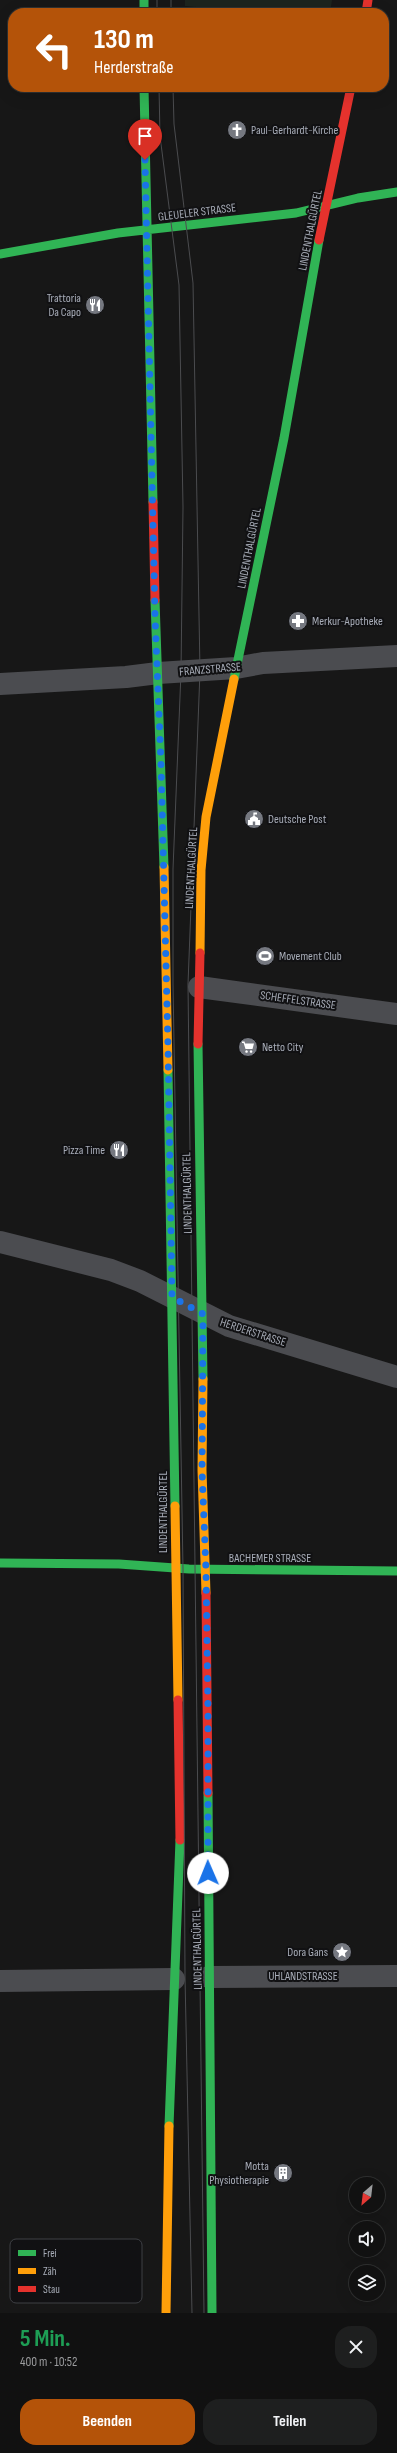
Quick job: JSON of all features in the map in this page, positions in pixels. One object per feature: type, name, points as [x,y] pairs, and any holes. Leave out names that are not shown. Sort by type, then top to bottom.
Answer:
[{"type":"main road","name":"LINDENTHALGÜRTEL","points":[[144,92],[146,230],[168,1046],[180,1838],[167,2165],[166,2313]]},
{"type":"main road","name":"LINDENTHALGÜRTEL","points":[[212,2313],[206,1570],[202,1470],[203,1314],[197,1093],[201,870],[206,817],[284,438],[327,206],[350,92]]},
{"type":"main road","name":"GLEUELER STRASSE","points":[[0,254],[118,233],[296,213],[397,192]]},
{"type":"main road","name":"BACHEMER STRASSE","points":[[0,1563],[118,1564],[206,1570],[397,1571]]},
{"type":"street","name":"FRANZSTRASSE","points":[[0,684],[126,677],[158,673],[236,668],[263,663],[397,656]]},
{"type":"street","name":"SCHEFFELSTRASSE","points":[[199,987],[397,1014]]},
{"type":"street","name":"HERDERSTRASSE","points":[[0,1242],[111,1270],[172,1297],[229,1326],[397,1377]]},
{"type":"street","name":"UHLANDSTRASSE","points":[[209,1976],[397,1976]]},
{"type":"street","points":[[0,1981],[174,1979]]},
{"type":"shaded area","points":[[185,0],[332,0],[331,8],[207,8],[185,6]]},
{"type":"tram line","points":[[157,0],[157,8]]},
{"type":"tram line","points":[[171,0],[171,8]]},
{"type":"tram line","points":[[159,92],[160,136],[179,285],[183,507],[181,672],[173,869],[173,983],[183,1569],[185,1977],[192,2313]]},
{"type":"tram line","points":[[173,92],[174,124],[193,283],[200,671],[188,984],[204,2313]]},
{"type":"traffic: fast","points":[[144,0],[144,8]]},
{"type":"traffic: fast","points":[[144,92],[153,502]]},
{"type":"traffic: fast","points":[[0,254],[118,233],[296,213],[358,198],[397,192]]},
{"type":"traffic: fast","points":[[234,679],[284,438],[319,240]]},
{"type":"traffic: fast","points":[[155,600],[164,867]]},
{"type":"traffic: fast","points":[[198,1044],[203,1379]]},
{"type":"traffic: fast","points":[[168,1070],[175,1506]]},
{"type":"traffic: fast","points":[[0,1563],[119,1564],[189,1569],[397,1571]]},
{"type":"traffic: fast","points":[[208,1793],[212,2313]]},
{"type":"traffic: fast","points":[[169,2126],[180,1840]]},
{"type":"traffic: slow","points":[[200,953],[201,870],[206,817],[234,679]]},
{"type":"traffic: slow","points":[[164,867],[168,1070]]},
{"type":"traffic: slow","points":[[203,1379],[202,1470],[206,1593]]},
{"type":"traffic: slow","points":[[175,1506],[178,1700]]},
{"type":"traffic: slow","points":[[166,2313],[169,2126]]},
{"type":"traffic: jam","points":[[367,8],[368,0]]},
{"type":"traffic: jam","points":[[319,240],[350,92]]},
{"type":"traffic: jam","points":[[153,502],[155,600]]},
{"type":"traffic: jam","points":[[198,1044],[200,953]]},
{"type":"traffic: jam","points":[[206,1593],[208,1793]]},
{"type":"traffic: jam","points":[[178,1700],[180,1840]]},
{"type":"place","name":"Paul-Gerhardt-Kirche","points":[[237,130]]},
{"type":"place","name":"Trattoria Da Capo","points":[[95,305]]},
{"type":"place","name":"Merkur-Apotheke","points":[[298,621]]},
{"type":"place","name":"Deutsche Post","points":[[254,819]]},
{"type":"place","name":"Movement Club","points":[[265,956]]},
{"type":"place","name":"Netto City","points":[[248,1047]]},
{"type":"place","name":"Pizza Time","points":[[119,1150]]},
{"type":"place","name":"Dora Gans","points":[[342,1952]]},
{"type":"place","name":"Motta Physiotherapie","points":[[283,2173]]},
{"type":"route","points":[[145,160],[155,617],[161,763],[168,1046],[172,1297],[203,1314],[202,1470],[206,1570],[208,1873]]}]
